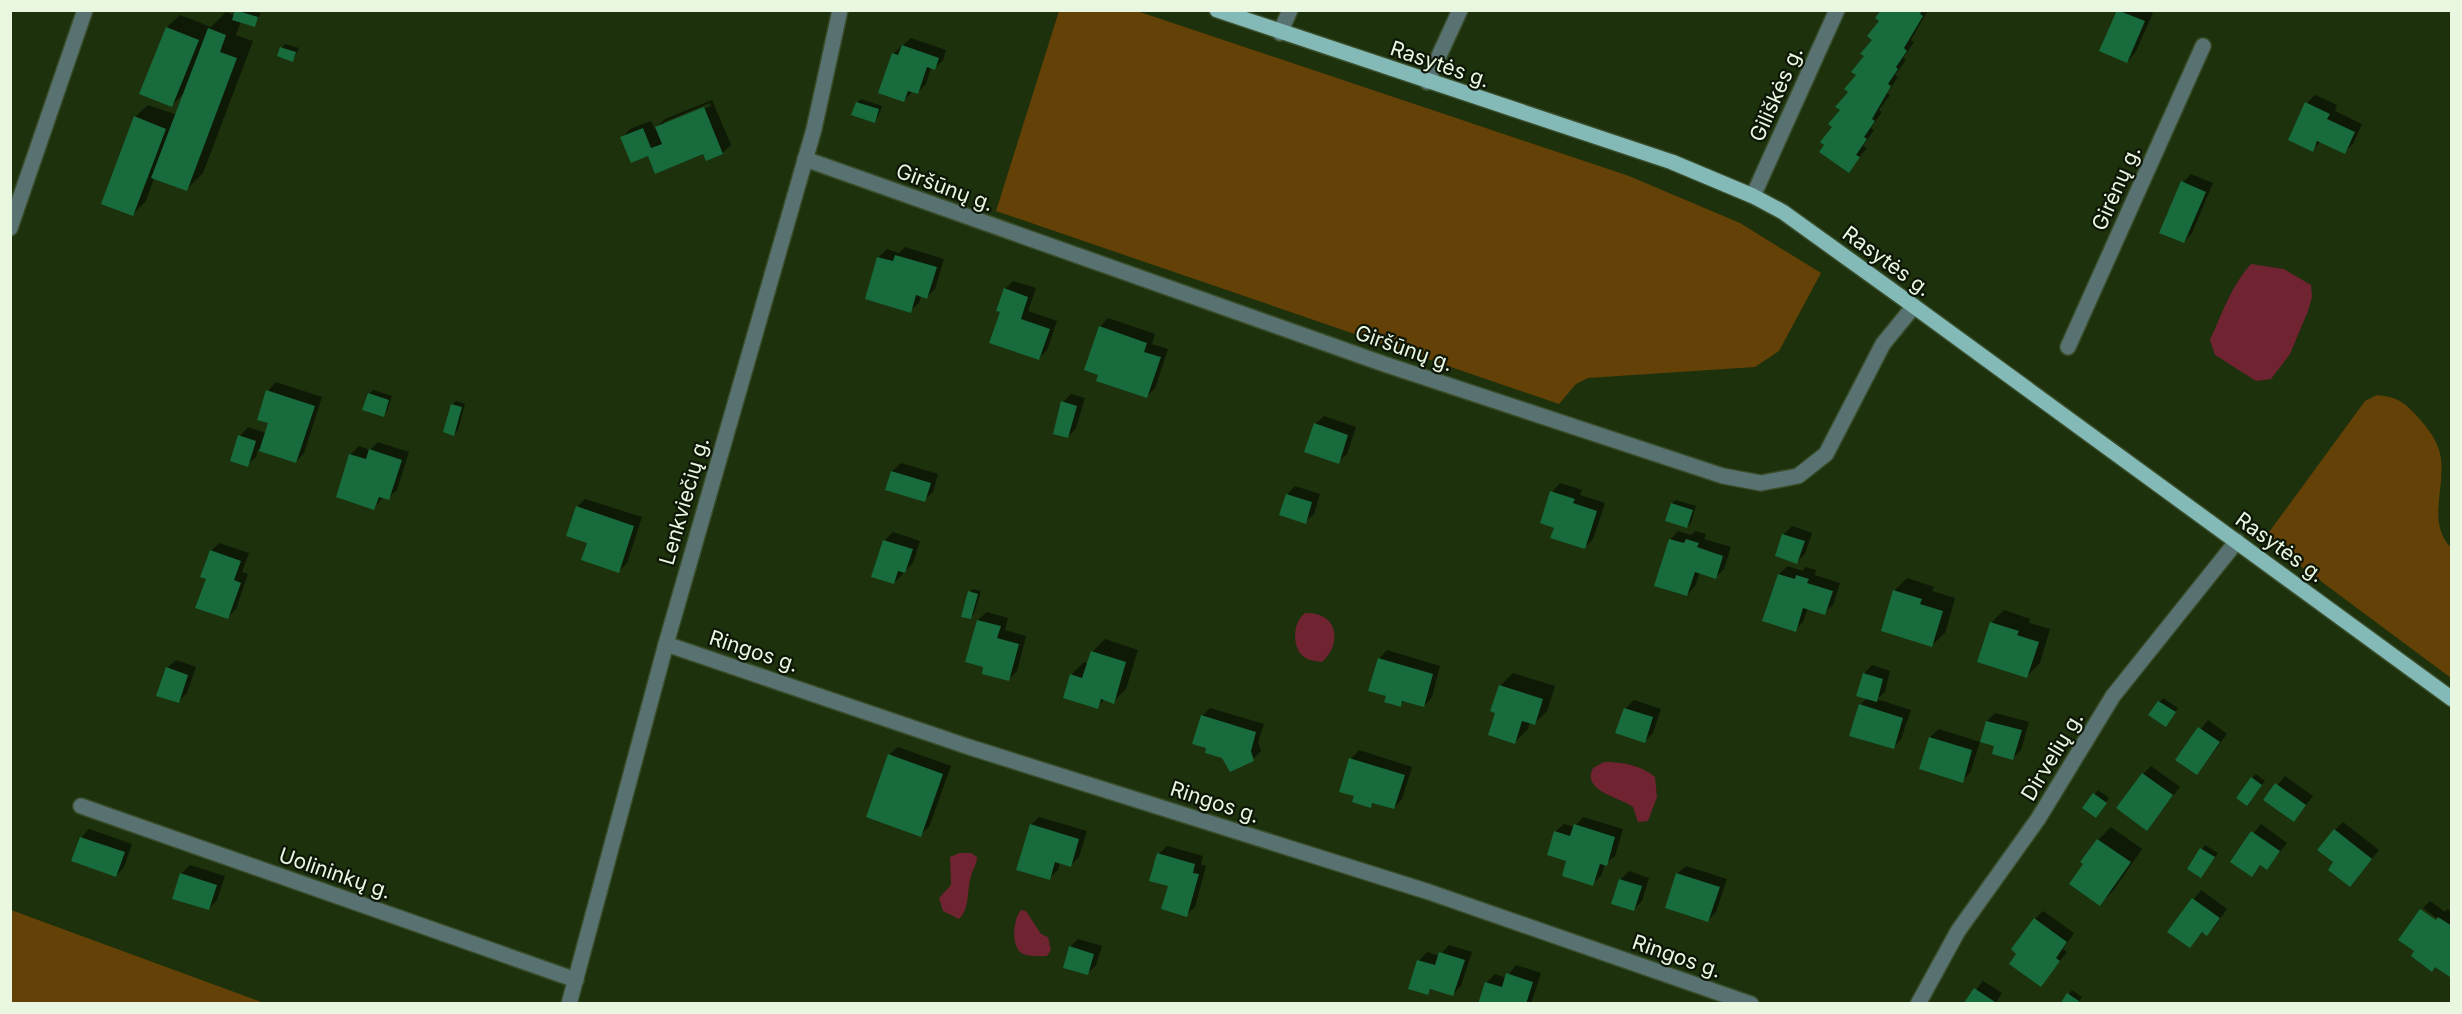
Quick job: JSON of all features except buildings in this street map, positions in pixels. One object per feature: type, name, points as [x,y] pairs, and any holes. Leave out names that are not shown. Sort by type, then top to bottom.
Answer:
[{"type":"main road","name":"Rasytės g.","points":[[1217,10],[1280,33],[1672,162],[1753,196],[1783,212],[2451,699]]},
{"type":"street","points":[[10,228],[85,10]]},
{"type":"street","name":"Lenkviečių g.","points":[[569,1004],[666,644],[805,159],[840,10]]},
{"type":"street","points":[[1280,33],[1290,10]]},
{"type":"street","points":[[1427,82],[1460,10]]},
{"type":"street","name":"Giliškės g.","points":[[1753,196],[1837,10]]},
{"type":"street","name":"Girėnų g.","points":[[2068,347],[2203,46]]},
{"type":"street","name":"Giršūnų g.","points":[[805,159],[1384,364],[1723,476],[1761,483],[1798,476],[1826,454],[1883,344],[1914,306]]},
{"type":"street","name":"Dirvelių g.","points":[[1918,1004],[1958,931],[2038,819],[2113,696],[2237,541]]},
{"type":"street","name":"Ringos g.","points":[[666,644],[969,747],[1429,892],[1751,1004]]},
{"type":"street","name":"Uolininkų g.","points":[[81,806],[576,980]]},
{"type":"shaded area","points":[[1059,11],[1137,11],[1629,176],[1740,223],[1821,273],[1779,351],[1755,367],[1588,378],[1576,384],[1559,404],[996,211]]},
{"type":"shaded area","points":[[2251,264],[2284,269],[2311,285],[2312,297],[2290,354],[2271,379],[2256,381],[2215,355],[2210,340],[2232,291]]},
{"type":"shaded area","points":[[2377,395],[2399,400],[2407,406],[2429,430],[2440,453],[2442,471],[2438,517],[2444,538],[2451,548],[2451,678],[2264,539],[2365,401]]},
{"type":"shaded area","points":[[1305,613],[1325,618],[1334,630],[1333,646],[1322,662],[1304,657],[1297,648],[1296,626]]},
{"type":"shaded area","points":[[1604,762],[1631,765],[1655,777],[1657,797],[1648,821],[1638,822],[1633,807],[1597,788],[1592,782],[1593,768]]},
{"type":"shaded area","points":[[959,853],[971,853],[977,857],[970,881],[967,904],[959,919],[943,911],[939,898],[951,885],[950,857]]},
{"type":"shaded area","points":[[11,910],[264,1003],[11,1003]]},
{"type":"shaded area","points":[[1021,910],[1026,911],[1041,934],[1048,937],[1051,950],[1047,956],[1023,954],[1016,945],[1015,926]]}]
